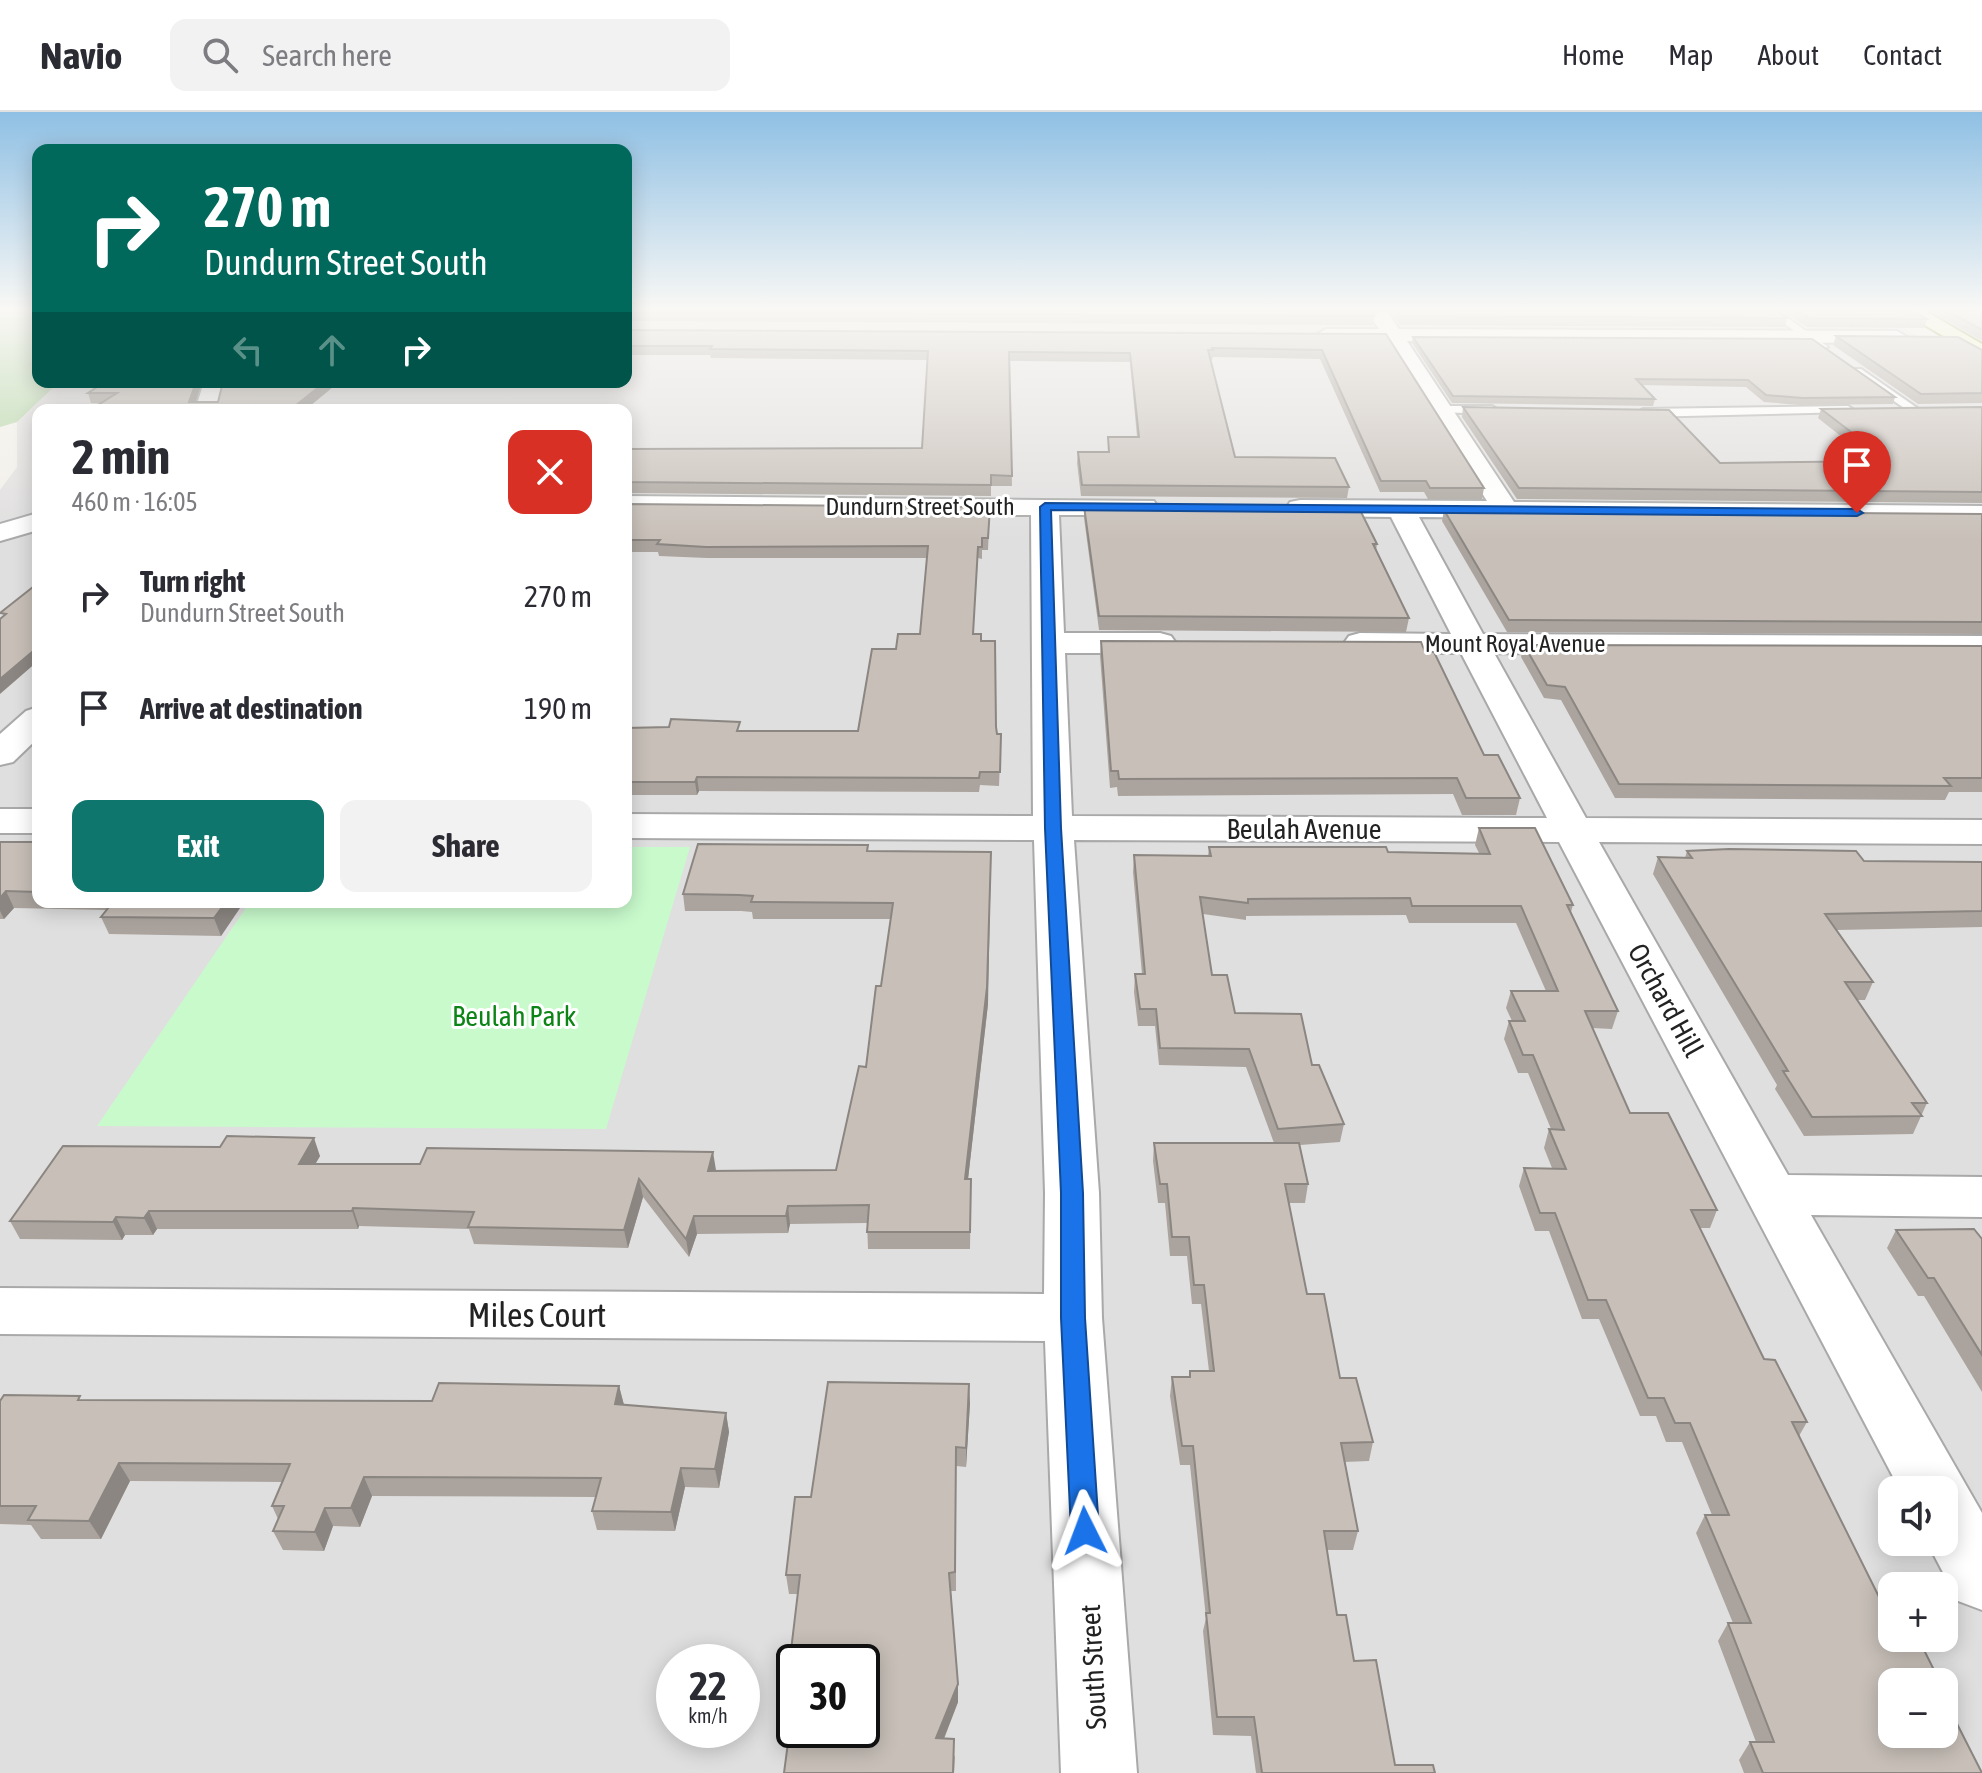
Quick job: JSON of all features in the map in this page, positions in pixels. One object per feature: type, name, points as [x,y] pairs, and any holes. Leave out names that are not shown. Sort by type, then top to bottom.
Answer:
[{"type":"street","points":[[1425,386],[1506,510]]},
{"type":"street","name":"Dundurn Street South","points":[[632,504],[1169,507]]},
{"type":"street","name":"South Street","points":[[1045,507],[1053,828],[1072,1193],[1073,1318],[1099,1773]]},
{"type":"street","points":[[1277,508],[1982,514]]},
{"type":"street","name":"Orchard Hill","points":[[1401,509],[1570,829],[1775,1195],[1926,1476]]},
{"type":"street","points":[[0,533],[32,523]]},
{"type":"street","points":[[1047,643],[1188,643]]},
{"type":"street","name":"Mount Royal Avenue","points":[[1330,643],[1982,646]]},
{"type":"street","points":[[0,754],[32,724]]},
{"type":"street","points":[[0,821],[32,821]]},
{"type":"street","name":"Beulah Avenue","points":[[632,826],[1982,832]]},
{"type":"street","points":[[1775,1195],[1982,1197]]},
{"type":"street","name":"Miles Court","points":[[0,1311],[1073,1318]]},
{"type":"street","points":[[1958,1534],[1982,1578]]},
{"type":"lane","points":[[1882,386],[1921,410],[1884,410]]},
{"type":"lane","points":[[1441,410],[1500,410]]},
{"type":"lane","points":[[1630,413],[1855,410]]},
{"type":"shaded area","points":[[1982,386],[1982,1773],[0,1773],[0,490],[17,467],[17,422],[32,408],[32,908],[632,908],[632,404],[36,404],[53,388]]},
{"type":"green space","points":[[0,386],[53,388],[32,404],[17,422],[0,427]]},
{"type":"green space","name":"Beulah Park","points":[[632,847],[690,847],[606,1129],[97,1126],[246,908],[632,908]]},
{"type":"building","points":[[926,386],[1010,386],[1012,476],[991,475],[991,485],[632,482],[632,449],[922,448]]},
{"type":"building","points":[[1133,386],[1217,386],[1235,457],[1335,458],[1349,487],[1082,485],[1078,452],[1109,452],[1108,437],[1139,437]]},
{"type":"building","points":[[1338,386],[1419,386],[1484,488],[1430,488],[1426,481],[1381,481]]},
{"type":"building","points":[[1446,386],[1642,386],[1655,399],[1453,396]]},
{"type":"building","points":[[1755,386],[1879,386],[1895,397],[1803,398],[1766,395]]},
{"type":"building","points":[[1909,386],[1982,386],[1982,393],[1921,394]]},
{"type":"building","points":[[96,388],[194,388],[189,402],[218,402],[222,388],[318,388],[298,404],[100,404],[117,393],[88,393]]},
{"type":"building","points":[[1463,407],[1669,410],[1720,463],[1889,461],[1821,409],[1982,407],[1982,492],[1519,488]]},
{"type":"building","points":[[632,504],[990,507],[988,538],[982,538],[982,547],[978,547],[973,634],[981,634],[981,641],[995,641],[996,727],[997,734],[1001,734],[1000,772],[980,772],[979,778],[697,777],[695,782],[632,782],[632,728],[669,727],[671,719],[740,722],[737,731],[858,731],[872,649],[896,649],[898,634],[920,634],[928,546],[706,547],[657,544],[660,540],[632,540]]},
{"type":"building","points":[[1084,506],[1359,508],[1409,618],[1099,616]]},
{"type":"building","points":[[1444,510],[1982,514],[1982,622],[1509,620]]},
{"type":"building","points":[[32,588],[32,652],[0,679],[0,619],[6,614],[0,613]]},
{"type":"building","points":[[1101,641],[1421,642],[1425,652],[1434,652],[1484,755],[1498,755],[1520,798],[1466,798],[1457,778],[1119,779],[1118,771],[1111,771]]},
{"type":"building","points":[[1524,645],[1982,646],[1982,778],[1944,778],[1951,786],[1619,784],[1565,687],[1547,685]]},
{"type":"building","points":[[1479,828],[1535,828],[1573,905],[1567,905],[1618,1011],[1585,1011],[1630,1113],[1668,1113],[1717,1210],[1691,1210],[1764,1359],[1775,1360],[1807,1422],[1792,1422],[1878,1595],[1878,1652],[1925,1652],[1933,1668],[1878,1668],[1878,1748],[1958,1748],[1958,1726],[1982,1773],[1763,1773],[1750,1742],[1774,1742],[1728,1623],[1751,1623],[1705,1515],[1729,1515],[1690,1423],[1675,1423],[1664,1398],[1648,1398],[1606,1300],[1588,1300],[1555,1213],[1540,1213],[1524,1168],[1566,1169],[1549,1129],[1564,1130],[1533,1055],[1523,1055],[1509,1021],[1525,1021],[1511,991],[1558,991],[1521,906],[1412,906],[1410,898],[1248,899],[1248,903],[1200,897],[1212,975],[1227,975],[1235,1013],[1301,1014],[1312,1065],[1319,1065],[1344,1124],[1278,1129],[1249,1049],[1160,1048],[1156,1009],[1140,1009],[1135,974],[1145,974],[1134,855],[1211,856],[1209,847],[1386,847],[1388,852],[1490,854]]},
{"type":"building","points":[[0,842],[32,842],[32,892],[6,891],[0,898]]},
{"type":"building","points":[[698,844],[868,845],[867,851],[991,852],[987,987],[965,1179],[971,1179],[970,1232],[867,1232],[869,1205],[788,1206],[786,1216],[694,1216],[686,1239],[639,1179],[624,1230],[468,1227],[474,1212],[353,1208],[352,1211],[149,1211],[144,1218],[116,1217],[113,1222],[10,1221],[63,1146],[220,1147],[227,1136],[314,1138],[299,1164],[420,1164],[427,1148],[713,1152],[708,1171],[836,1170],[859,1066],[866,1067],[876,986],[881,986],[893,903],[751,902],[753,896],[683,894]]},
{"type":"building","points":[[1687,851],[1856,851],[1864,861],[1982,862],[1982,911],[1825,914],[1873,982],[1845,982],[1927,1103],[1912,1103],[1922,1116],[1812,1117],[1783,1071],[1788,1071],[1658,857],[1692,858]]},
{"type":"building","points":[[108,908],[222,908],[214,918],[101,917]]},
{"type":"building","points":[[1154,1143],[1299,1143],[1308,1184],[1285,1184],[1307,1294],[1324,1294],[1340,1378],[1356,1378],[1373,1442],[1341,1443],[1358,1531],[1324,1531],[1337,1615],[1346,1615],[1354,1661],[1376,1660],[1395,1765],[1433,1765],[1435,1773],[1262,1773],[1254,1717],[1217,1717],[1193,1446],[1182,1446],[1172,1377],[1190,1377],[1190,1371],[1214,1371],[1204,1285],[1194,1285],[1189,1237],[1172,1237],[1167,1184],[1160,1184]]},
{"type":"building","points":[[1974,1229],[1982,1239],[1982,1355],[1934,1278],[1928,1278],[1896,1230]]},
{"type":"building","points":[[828,1382],[969,1384],[966,1448],[956,1447],[955,1572],[949,1573],[958,1684],[936,1738],[954,1739],[953,1773],[784,1773],[787,1748],[880,1748],[880,1644],[792,1644],[800,1575],[786,1575],[795,1497],[811,1497]]},
{"type":"building","points":[[439,1383],[619,1386],[615,1404],[726,1413],[715,1469],[681,1468],[671,1512],[592,1511],[601,1478],[364,1477],[351,1508],[325,1508],[315,1532],[273,1531],[284,1506],[272,1506],[290,1464],[119,1463],[89,1521],[28,1520],[36,1506],[0,1506],[0,1401],[4,1395],[80,1396],[78,1400],[432,1401]]},
{"type":"route","points":[[1085,1531],[1053,828],[1045,507],[1857,513]]}]
